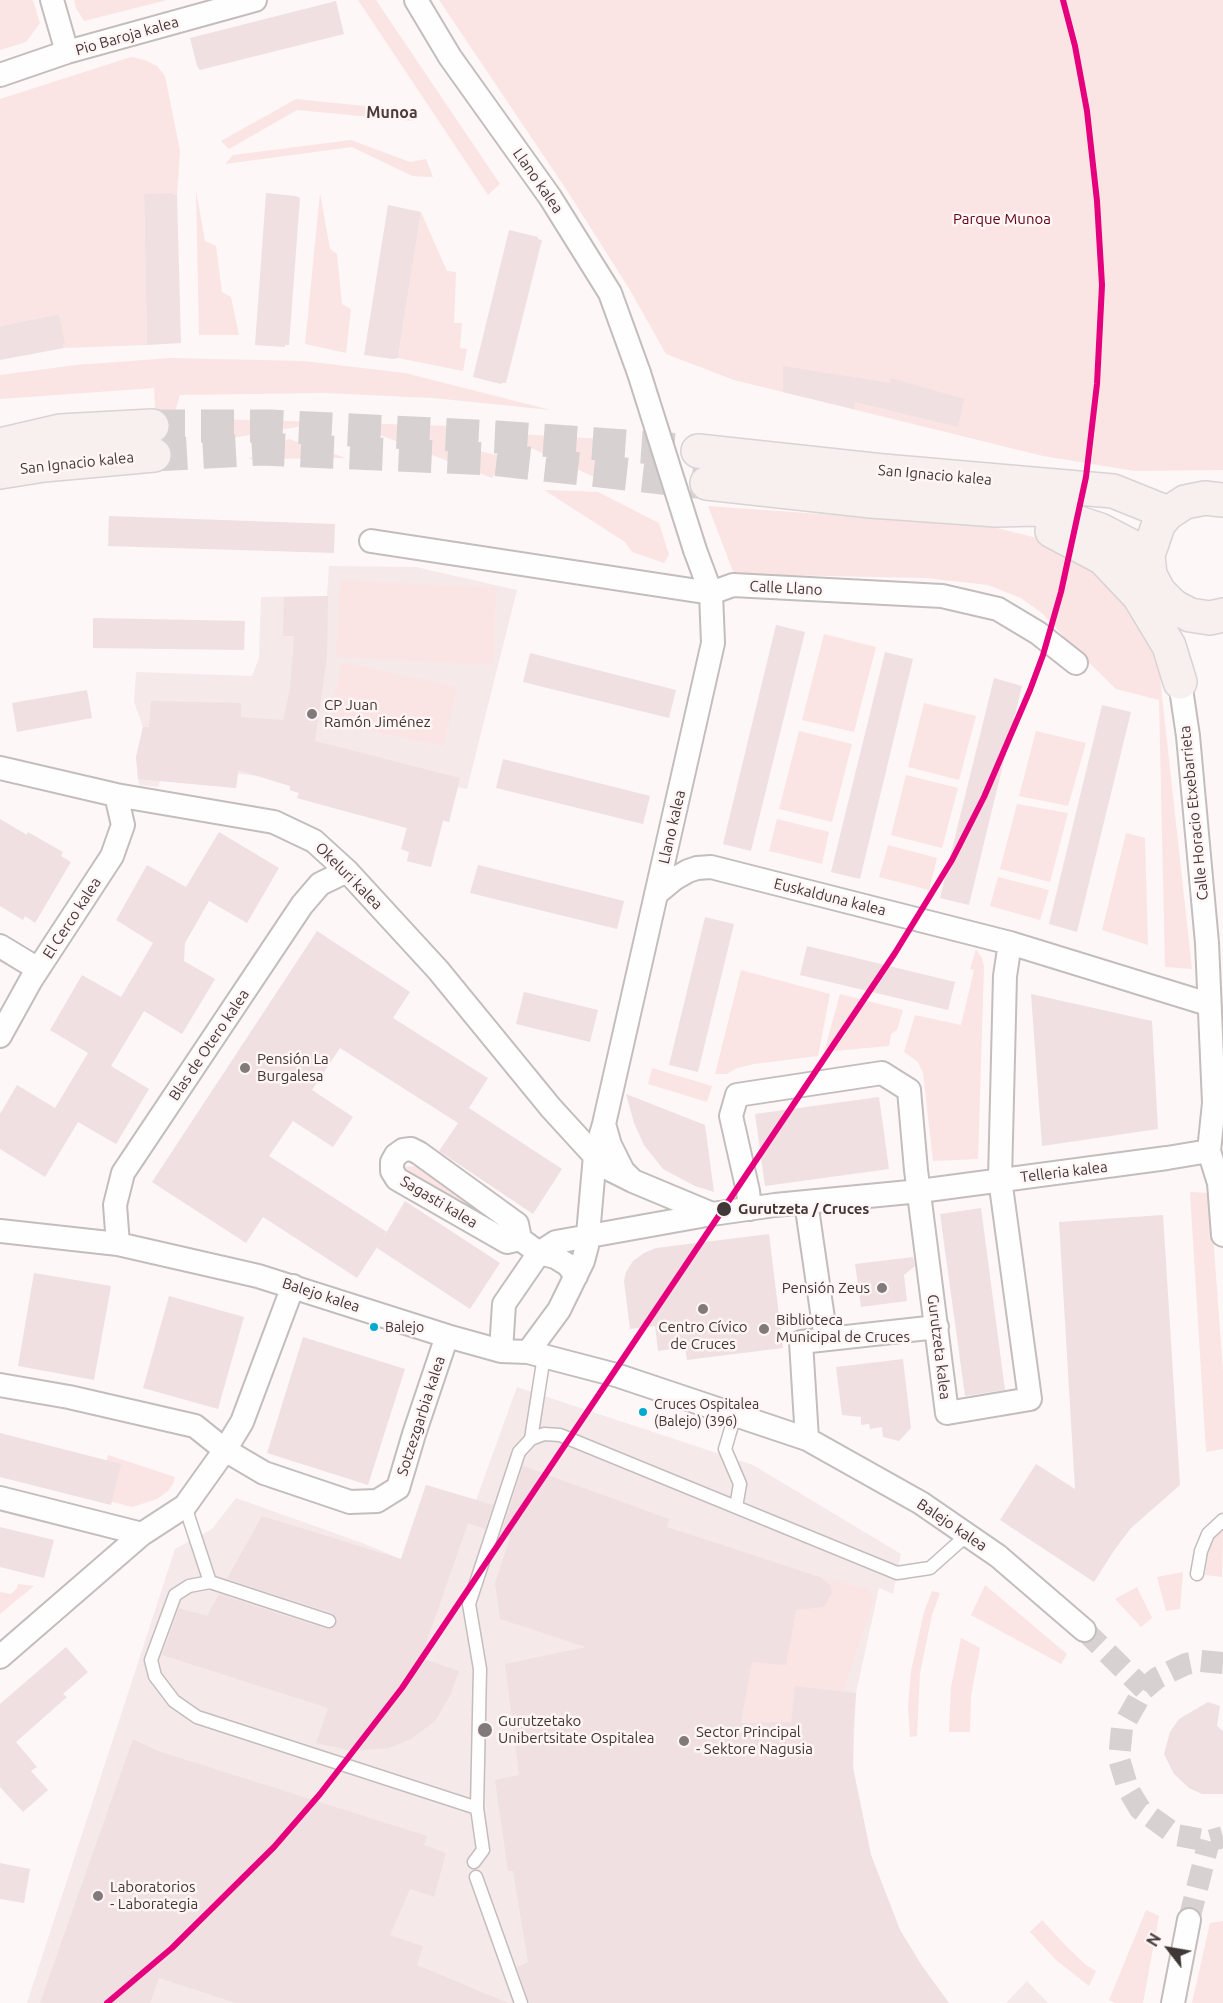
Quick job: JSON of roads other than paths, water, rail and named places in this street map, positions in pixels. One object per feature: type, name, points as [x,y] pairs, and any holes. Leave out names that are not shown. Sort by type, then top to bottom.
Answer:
[{"type":"main road","points":[[0,432],[60,431]]},
{"type":"main road","name":"San Ignacio kalea","points":[[0,445],[60,431],[143,447]]},
{"type":"main road","points":[[0,492],[143,447]]},
{"type":"main road","name":"San Ignacio kalea","points":[[0,472],[143,447]]},
{"type":"main road","name":"San Ignacio kalea","points":[[698,451],[883,471],[1113,491],[1168,513]]},
{"type":"main road","name":"San Ignacio kalea","points":[[707,483],[871,501],[997,510],[1036,508],[1100,530],[1148,555]]},
{"type":"main road","points":[[1223,500],[1205,498],[1185,502],[1168,513],[1159,523],[1148,555],[1150,574],[1159,592],[1173,606],[1190,615],[1210,618],[1223,615]]},
{"type":"main road","points":[[997,510],[1060,533],[1102,558],[1139,596],[1169,646],[1180,682]]},
{"type":"main road","points":[[1169,646],[1173,606]]},
{"type":"street","points":[[52,0],[67,52]]},
{"type":"street","name":"Pio Baroja kalea","points":[[0,75],[67,52],[255,0]]},
{"type":"street","name":"Llano kalea","points":[[416,0],[450,57],[550,197],[610,293],[639,373],[694,550],[711,593],[713,644],[595,1155],[590,1237],[583,1261],[536,1354]]},
{"type":"street","points":[[371,541],[711,593]]},
{"type":"street","name":"Calle Llano","points":[[711,593],[733,585],[942,596],[998,609],[1038,633],[1076,663]]},
{"type":"street","name":"Calle Horacio Etxebarrieta","points":[[1180,682],[1188,736],[1207,943],[1209,1004],[1218,1100],[1214,1103],[1216,1155]]},
{"type":"street","name":"Okeluri kalea","points":[[0,768],[116,795],[274,822],[314,841],[347,871],[438,970],[550,1108],[605,1167],[633,1181]]},
{"type":"street","name":"El Cerco kalea","points":[[0,1036],[39,969],[112,856],[123,825],[116,795]]},
{"type":"street","name":"Euskalduna kalea","points":[[656,894],[688,871],[711,867],[1010,943],[1209,1004]]},
{"type":"street","name":"Blas de Otero kalea","points":[[118,1244],[115,1205],[123,1173],[302,905],[320,884],[347,871]]},
{"type":"street","points":[[1000,1179],[1005,976],[1010,943]]},
{"type":"street","points":[[0,946],[39,969]]},
{"type":"street","points":[[750,1209],[731,1116],[737,1095],[882,1073],[909,1090],[920,1191]]},
{"type":"street","points":[[604,1124],[610,1145],[623,1171],[633,1181],[712,1214]]},
{"type":"street","name":"Sagasti kalea","points":[[520,1239],[507,1242],[397,1179],[392,1171],[392,1162],[396,1155],[403,1150],[411,1149],[419,1153],[517,1224],[520,1239],[540,1253],[555,1257],[567,1265],[576,1276]]},
{"type":"street","points":[[1216,1155],[1223,1235]]},
{"type":"street","name":"Telleria kalea","points":[[590,1237],[750,1209],[920,1191],[1167,1158],[1216,1155]]},
{"type":"street","name":"Gurutzeta kalea","points":[[920,1191],[947,1413],[1030,1399],[1000,1179]]},
{"type":"street","points":[[806,1202],[826,1339]]},
{"type":"street","name":"Balejo kalea","points":[[0,1231],[118,1244],[258,1276],[501,1351],[536,1354],[616,1375],[807,1439],[921,1503],[998,1556],[1084,1630]]},
{"type":"street","points":[[501,1351],[504,1304],[540,1253],[556,1242],[590,1237]]},
{"type":"street","points":[[0,1658],[142,1534],[185,1506],[242,1422],[293,1286]]},
{"type":"street","points":[[807,1439],[801,1342],[937,1327]]},
{"type":"street","name":"Sotzezgarbia kalea","points":[[0,1385],[69,1397],[195,1426],[225,1450],[264,1473],[350,1502],[377,1502],[398,1488],[447,1336]]},
{"type":"street","points":[[0,1498],[142,1534]]},
{"type":"street","points":[[1173,2003],[1189,1920]]},
{"type":"lane","points":[[531,1439],[536,1354]]},
{"type":"lane","points":[[735,1415],[725,1449],[740,1484],[736,1507]]},
{"type":"lane","points":[[474,1862],[483,1851],[477,1808],[480,1669],[469,1604],[519,1452],[531,1439],[544,1434],[560,1435],[897,1573],[930,1568],[967,1535]]},
{"type":"lane","points":[[185,1506],[210,1582]]},
{"type":"lane","points":[[1197,1574],[1200,1551],[1208,1534],[1223,1520]]},
{"type":"lane","points":[[328,1621],[210,1582],[189,1586],[175,1595],[151,1660],[155,1676],[174,1701],[197,1717],[477,1808]]},
{"type":"lane","points":[[477,1877],[521,2003]]},
{"type":"tunnel","points":[[152,426],[270,426],[497,437],[698,451]]},
{"type":"tunnel","points":[[154,455],[261,449],[491,459],[707,483]]},
{"type":"tunnel","points":[[1084,1630],[1144,1689]]},
{"type":"tunnel","points":[[1223,1663],[1201,1661],[1186,1664],[1157,1678],[1144,1689],[1122,1728],[1119,1759],[1128,1789],[1140,1809],[1176,1835],[1209,1841],[1223,1837]]},
{"type":"tunnel","points":[[1189,1920],[1209,1841]]},
{"type":"place","name":"CP Juan Ramón Jiménez","points":[[312,714]]},
{"type":"place","name":"Pensión La Burgalesa","points":[[245,1068]]},
{"type":"place","name":"Gurutzeta / Cruces","points":[[724,1209]]},
{"type":"place","name":"Pensión Zeus","points":[[882,1288]]},
{"type":"place","name":"Centro Cívico de Cruces","points":[[703,1309]]},
{"type":"place","name":"Balejo","points":[[374,1327]]},
{"type":"place","name":"Biblioteca Municipal de Cruces","points":[[764,1329]]},
{"type":"place","name":"Cruces Ospitalea (Balejo) (396)","points":[[643,1412]]},
{"type":"place","name":"Gurutzetako Unibertsitate Ospitalea","points":[[485,1730]]},
{"type":"place","name":"Sector Principal - Sektore Nagusia","points":[[684,1741]]},
{"type":"place","name":"Laboratorios - Laborategia","points":[[98,1896]]},
{"type":"district","name":"Munoa","points":[[392,113]]},
{"type":"park label","name":"Parque Munoa","points":[[1002,219]]}]
